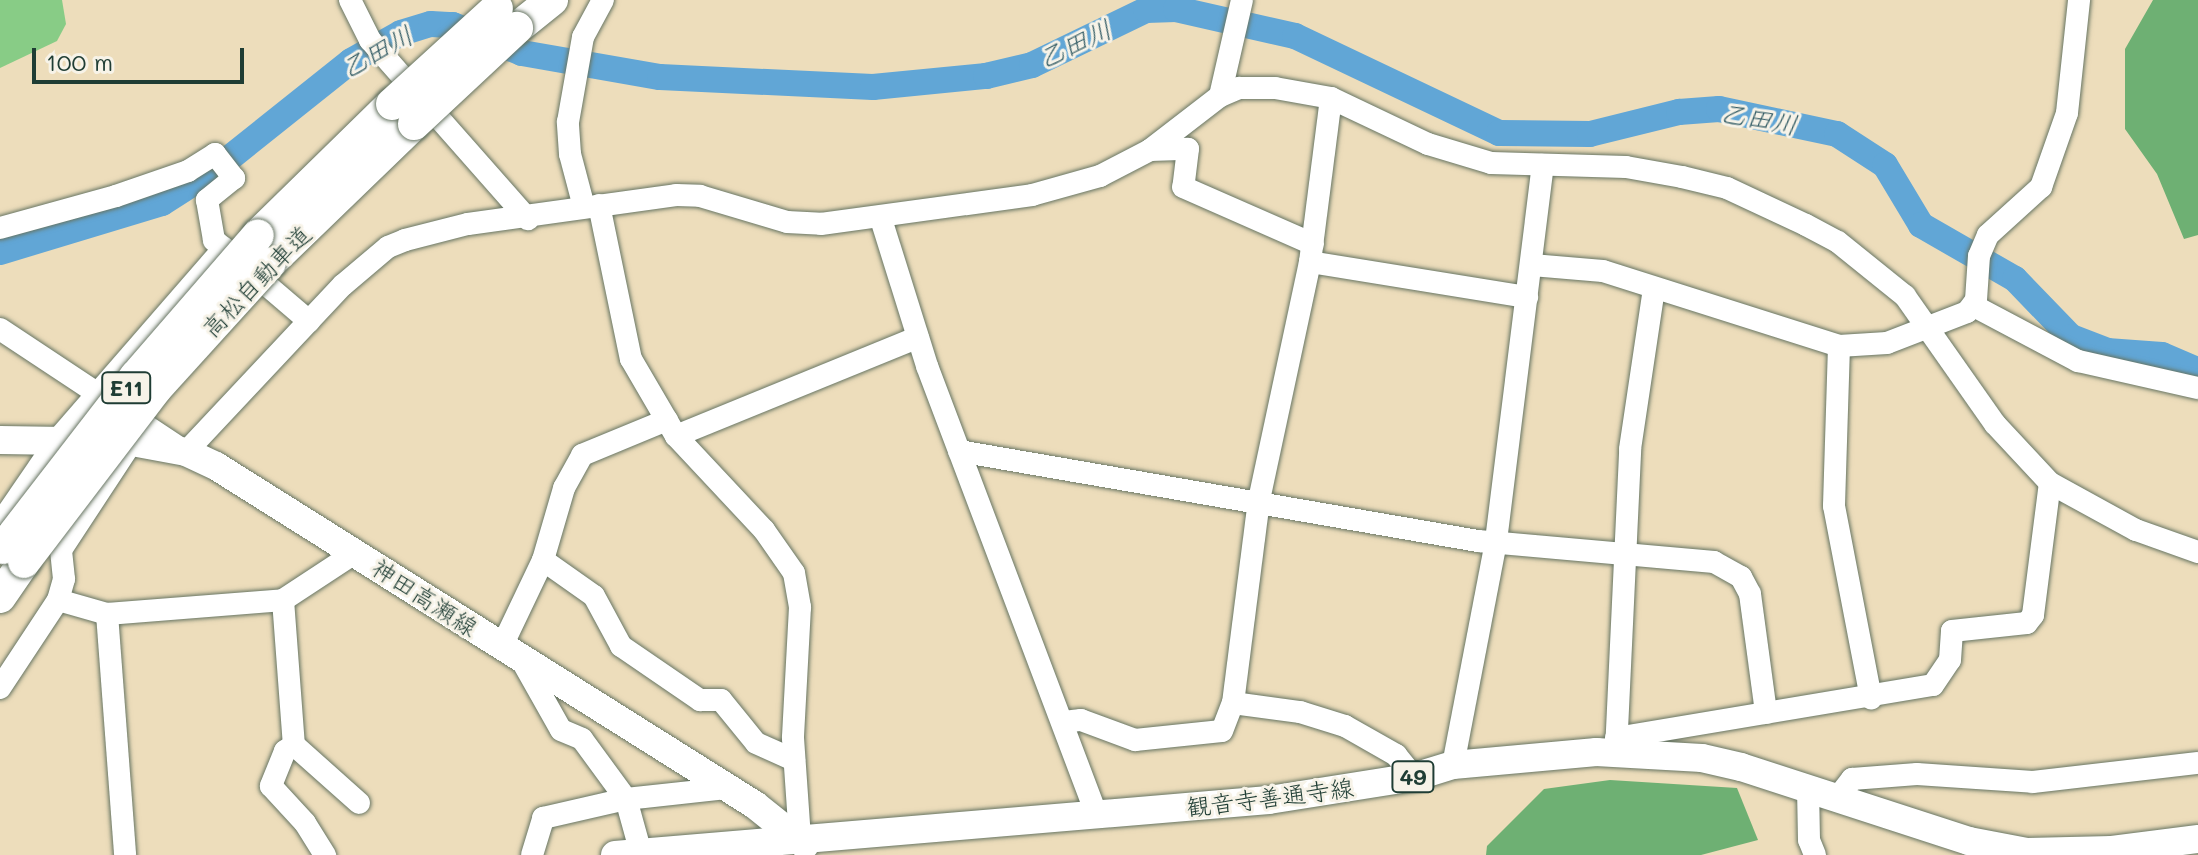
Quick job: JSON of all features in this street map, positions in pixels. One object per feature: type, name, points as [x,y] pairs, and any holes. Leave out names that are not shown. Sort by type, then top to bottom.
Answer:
[{"type":"highway","name":"高松自動車道","points":[[0,597],[9,554],[136,376],[507,12],[552,0]]},
{"type":"main road","name":"神田高瀬線","points":[[0,440],[138,432],[238,478],[728,788],[807,847]]},
{"type":"main road","name":"観音寺善通寺線","points":[[645,854],[807,847],[1269,800],[1414,777],[1453,765],[1616,745],[1702,758],[1838,797],[1969,841],[2027,852],[2112,850],[2198,839]]},
{"type":"street","points":[[350,0],[370,40],[528,219]]},
{"type":"street","points":[[603,0],[583,37],[573,82],[570,154],[592,206],[631,359],[671,428],[764,530],[794,573],[800,607],[794,760],[807,847]]},
{"type":"street","points":[[1220,96],[1242,0]]},
{"type":"street","points":[[1974,306],[1979,256],[1988,235],[2041,187],[2067,113],[2079,0]]},
{"type":"street","points":[[186,452],[309,321],[388,247],[438,230],[528,219],[592,206],[700,196],[787,222],[881,219],[1032,195],[1100,176],[1150,150],[1220,96],[1239,88],[1275,88],[1331,98],[1428,144],[1491,163],[1626,167],[1727,188],[1838,242],[1885,276],[1928,326],[1995,424],[2050,483],[2136,530],[2198,552]]},
{"type":"street","points":[[1064,722],[1081,720],[1135,740],[1222,731],[1233,703],[1259,500],[1311,253],[1331,98]]},
{"type":"street","points":[[1150,150],[1188,149],[1183,187],[1311,253],[1527,297]]},
{"type":"street","points":[[0,228],[131,191],[188,171],[215,154],[234,178],[207,200],[214,240],[309,321]]},
{"type":"street","points":[[1453,765],[1496,541],[1543,165]]},
{"type":"street","points":[[881,219],[918,337],[959,451],[1064,722],[1097,817]]},
{"type":"street","points":[[61,550],[3,514],[58,439],[224,248]]},
{"type":"street","points":[[1532,265],[1603,271],[1839,346],[1887,343],[1974,306]]},
{"type":"street","points":[[1654,289],[1638,375],[1623,552],[1616,745],[1766,713],[1871,698],[1933,685],[1950,660],[1954,629],[2027,623],[2033,615],[2050,483]]},
{"type":"street","points":[[1974,306],[2078,361],[2196,384]]},
{"type":"street","points":[[0,329],[101,392],[138,432],[61,550],[64,579],[58,600],[0,688]]},
{"type":"street","points":[[645,854],[626,799],[582,739],[561,730],[511,652],[564,488],[582,455],[671,428],[918,337]]},
{"type":"street","points":[[1839,346],[1834,506],[1871,698]]},
{"type":"street","points":[[959,451],[1496,541],[1714,562],[1741,577],[1750,594],[1766,713]]},
{"type":"street","points":[[58,600],[107,614],[283,600],[356,552]]},
{"type":"street","points":[[543,560],[594,596],[621,646],[700,700],[721,700],[756,743],[794,760]]},
{"type":"street","points":[[283,600],[294,745],[359,803]]},
{"type":"street","points":[[107,614],[125,855]]},
{"type":"street","points":[[1233,703],[1300,712],[1345,726],[1396,755],[1414,777]]},
{"type":"street","points":[[294,745],[285,751],[271,786],[305,823],[325,855]]},
{"type":"street","points":[[1838,797],[1852,779],[1917,774],[2033,782],[2198,763]]},
{"type":"street","points":[[532,855],[543,818],[626,799],[728,788]]},
{"type":"street","points":[[1808,788],[1809,840],[1815,855]]},
{"type":"green space","points":[[0,0],[62,0],[66,24],[57,41],[0,68]]},
{"type":"green space","points":[[2153,0],[2198,0],[2198,235],[2184,239],[2157,174],[2125,129],[2125,49]]},
{"type":"green space","points":[[1610,780],[1737,788],[1758,840],[1701,855],[1486,855],[1487,846],[1544,789]]},
{"type":"waterway","name":"乙田川","points":[[0,252],[162,203],[217,168],[351,61],[401,33],[431,24],[453,25],[522,53],[660,77],[873,87],[986,76],[1032,65],[1146,10],[1176,9],[1295,36],[1499,133],[1590,134],[1679,112],[1719,109],[1837,134],[1885,165],[1921,225],[2015,279],[2071,337],[2107,351],[2162,355],[2198,370]]}]
